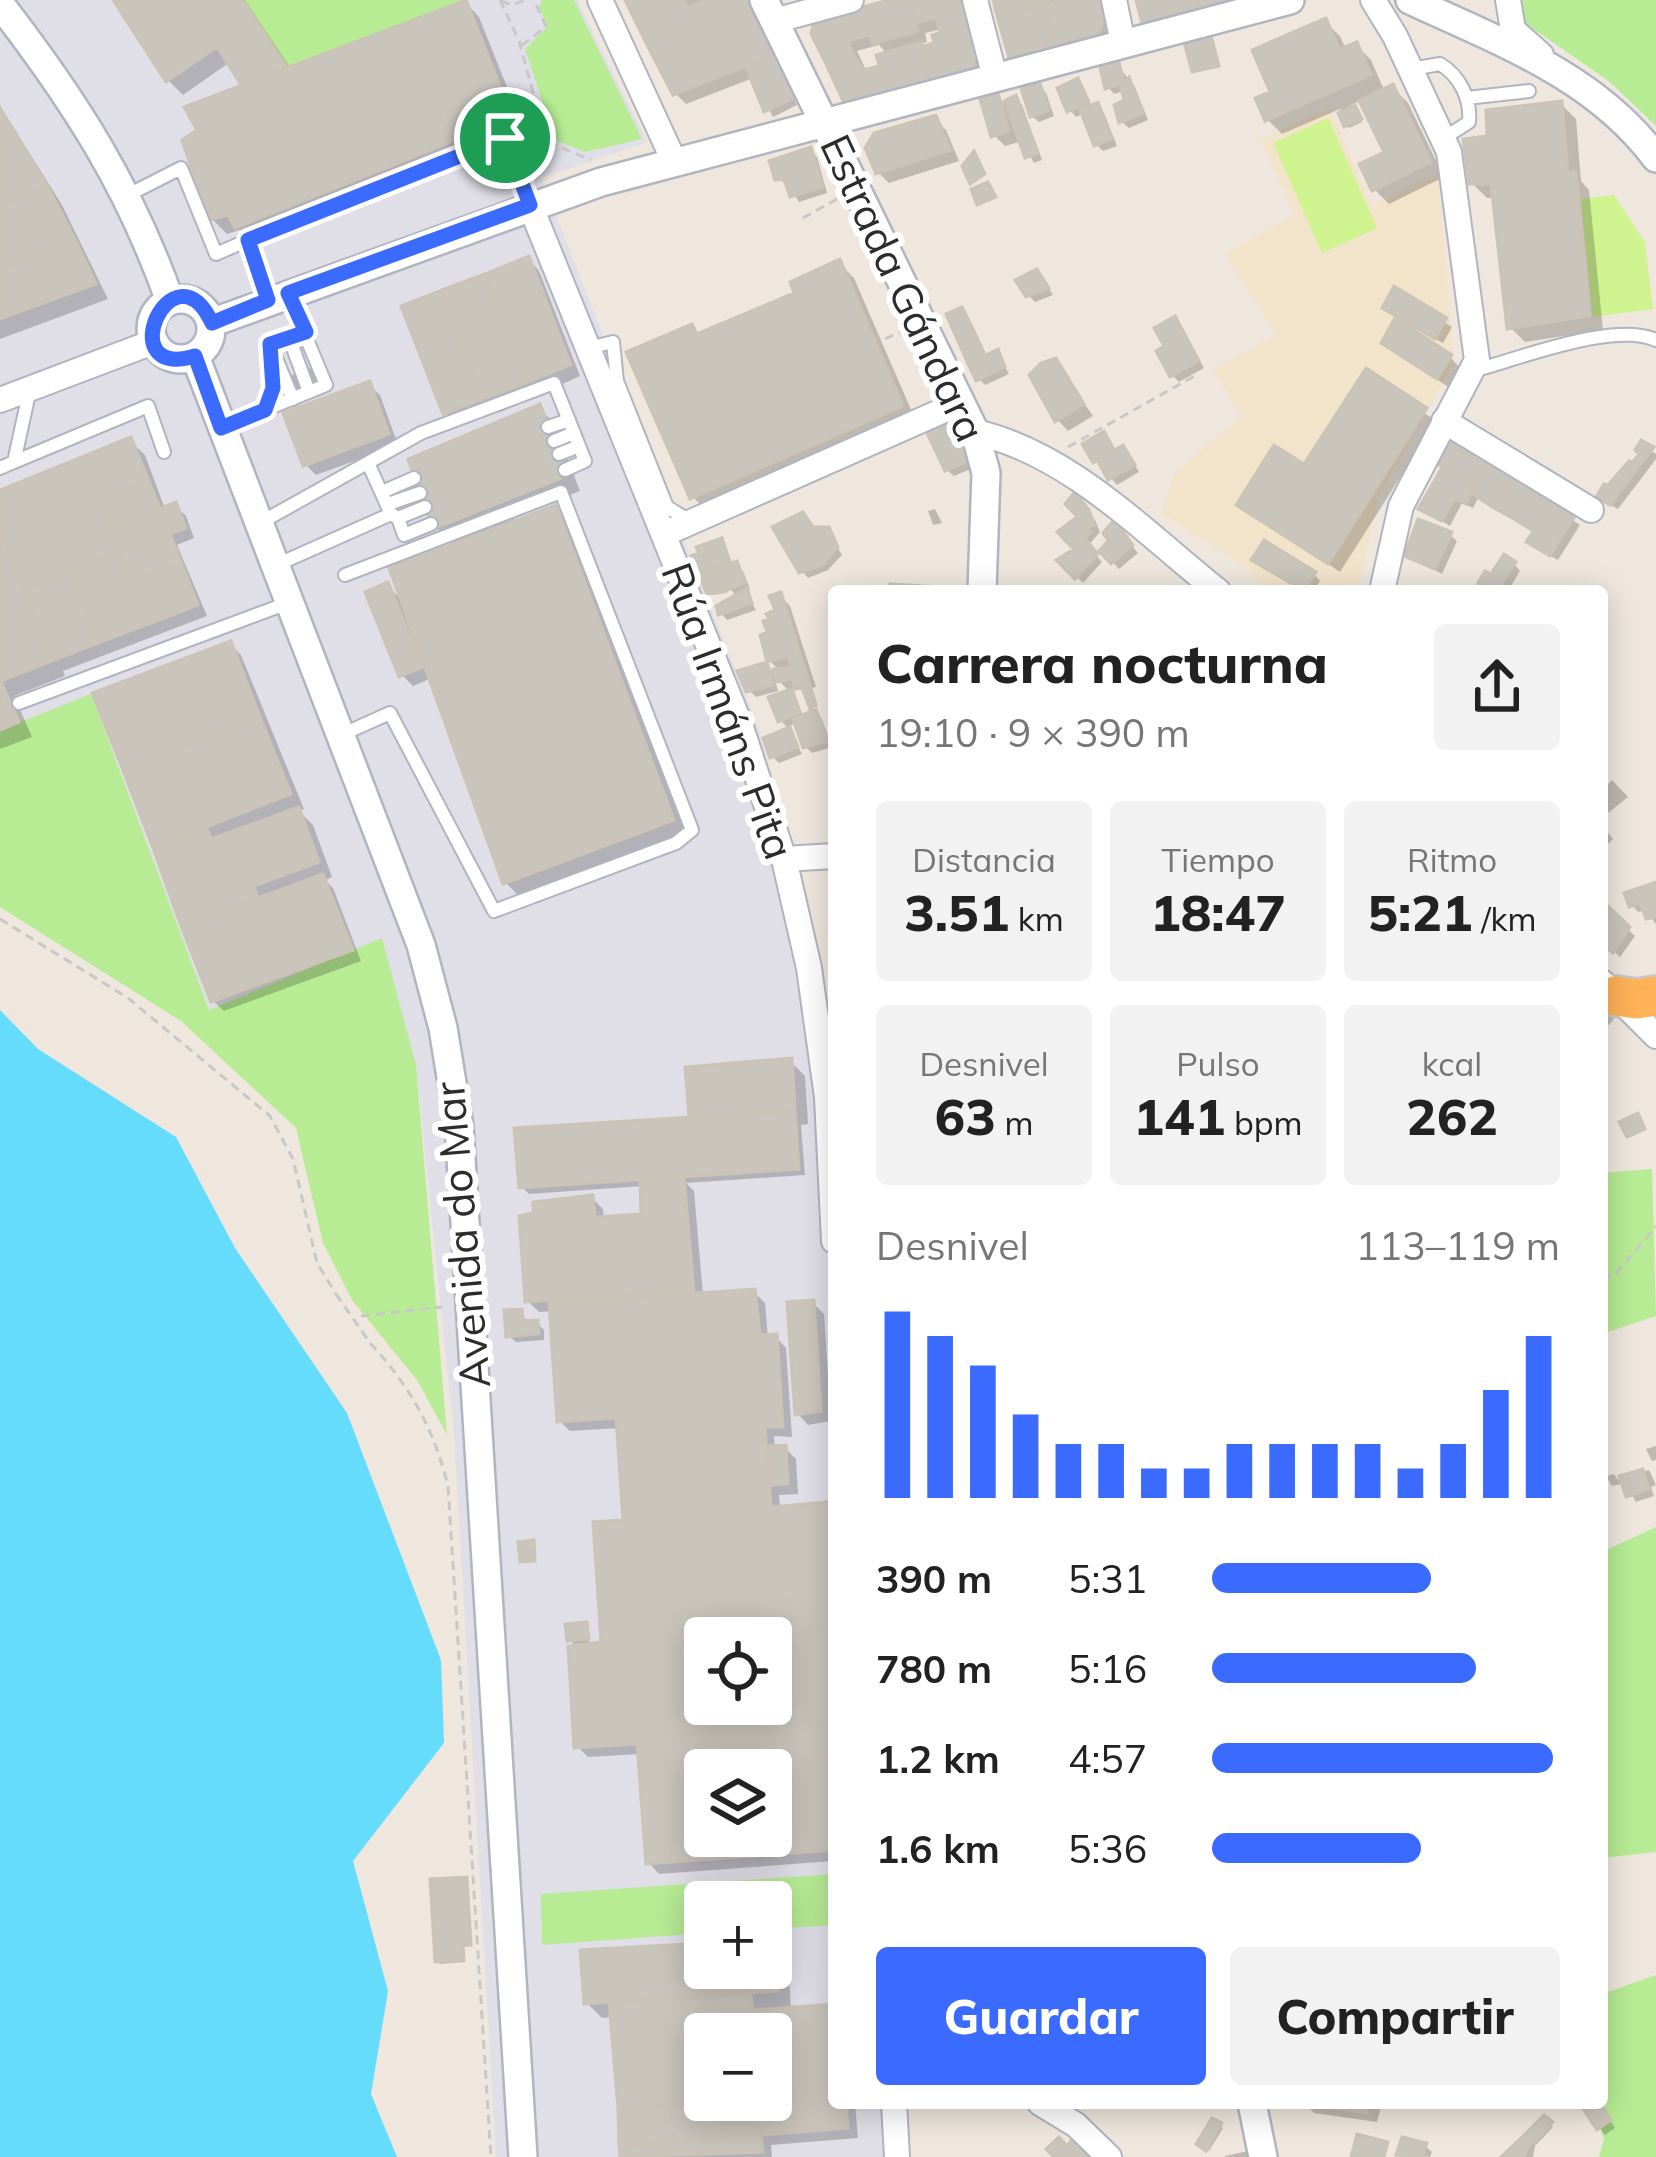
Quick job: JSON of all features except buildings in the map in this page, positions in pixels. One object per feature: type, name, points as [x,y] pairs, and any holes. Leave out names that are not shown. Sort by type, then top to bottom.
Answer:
[{"type":"street","points":[[600,0],[674,161]]},
{"type":"street","points":[[769,10],[851,0]]},
{"type":"street","points":[[975,0],[995,78]]},
{"type":"street","points":[[1114,0],[1123,43]]},
{"type":"street","points":[[212,323],[530,205],[674,161],[1290,0]]},
{"type":"street","points":[[1373,0],[1443,139],[1455,198],[1475,370],[1401,506],[1383,585]]},
{"type":"street","points":[[1395,36],[1400,6],[1411,0],[1448,0]]},
{"type":"street","points":[[1411,0],[1567,75]]},
{"type":"street","points":[[1508,0],[1513,30],[1604,100],[1656,158]]},
{"type":"street","points":[[0,4],[63,86],[128,195],[170,301]]},
{"type":"street","name":"Estrada Gándara","points":[[769,10],[975,431],[986,472],[982,585]]},
{"type":"street","name":"Rúa Irmáns Pita","points":[[530,205],[601,345],[664,534],[740,724],[784,859],[809,968],[828,1116]]},
{"type":"street","points":[[181,298],[200,305],[212,323],[209,341],[195,356],[170,358],[153,342],[154,315],[170,301],[181,298]]},
{"type":"street","points":[[2,394],[153,342]]},
{"type":"street","name":"Avenida do Mar","points":[[195,356],[421,945],[443,1028],[459,1126],[523,2157]]},
{"type":"street","points":[[664,534],[960,403]]},
{"type":"street","points":[[1444,421],[1591,510]]},
{"type":"street","points":[[975,431],[1011,440],[1070,473],[1210,585]]},
{"type":"street","points":[[784,859],[828,856]]},
{"type":"street","points":[[894,2109],[897,2157]]},
{"type":"street","points":[[1050,2109],[1076,2125],[1109,2157]]},
{"type":"street","points":[[1253,2109],[1263,2157]]},
{"type":"lane","points":[[1411,70],[1440,64],[1456,77],[1467,98],[1469,122],[1443,139]]},
{"type":"lane","points":[[1467,98],[1529,91]]},
{"type":"lane","points":[[128,195],[181,168],[216,254],[505,138],[530,205]]},
{"type":"lane","points":[[221,428],[326,385],[306,332],[278,297],[248,240]]},
{"type":"lane","points":[[270,344],[306,332]]},
{"type":"lane","points":[[1475,370],[1606,336],[1630,334],[1656,340]]},
{"type":"lane","points":[[289,337],[309,392]]},
{"type":"lane","points":[[270,344],[293,399]]},
{"type":"lane","points":[[265,410],[273,388],[270,344]]},
{"type":"lane","points":[[601,345],[667,507],[692,522]]},
{"type":"lane","points":[[256,524],[421,433],[554,383],[585,461],[565,470]]},
{"type":"lane","points":[[14,462],[30,388]]},
{"type":"lane","points":[[0,468],[148,406],[164,452]]},
{"type":"lane","points":[[548,427],[574,433]]},
{"type":"lane","points":[[556,447],[574,433]]},
{"type":"lane","points":[[368,463],[404,535],[431,524]]},
{"type":"lane","points":[[340,736],[390,713],[494,911],[676,843],[692,830],[561,492],[345,574]]},
{"type":"lane","points":[[273,567],[420,493]]},
{"type":"lane","points":[[19,703],[287,603]]},
{"type":"path","points":[[526,0],[512,5],[500,0],[550,142],[595,161]]},
{"type":"path","points":[[520,46],[546,27],[537,7],[539,0]]},
{"type":"path","points":[[803,218],[839,199]]},
{"type":"path","points":[[885,339],[901,331]]},
{"type":"path","points":[[1046,459],[1198,374]]},
{"type":"path","points":[[0,919],[128,998],[270,1116],[293,1160],[317,1263],[370,1342],[400,1375],[440,1455],[448,1486],[490,2157]]},
{"type":"path","points":[[1608,1276],[1616,1274],[1656,1226]]},
{"type":"path","points":[[361,1316],[442,1307]]},
{"type":"shaded area","points":[[0,0],[577,0],[647,142],[541,178],[760,733],[808,905],[828,1047],[828,2109],[902,2109],[907,2157],[496,2157],[454,1436],[416,1065],[381,939],[209,1010],[91,695],[0,730]]},
{"type":"shaded area","points":[[1330,108],[1372,206],[1438,172],[1454,363],[1379,497],[1358,585],[1264,585],[1242,565],[1161,513],[1175,472],[1242,416],[1213,371],[1276,334],[1225,254],[1295,215],[1260,139]]},
{"type":"green space","points":[[243,0],[462,0],[287,67]]},
{"type":"green space","points":[[542,0],[574,0],[642,139],[585,152],[555,140],[525,49],[547,27],[539,7]]},
{"type":"green space","points":[[1522,0],[1656,0],[1656,126],[1610,82],[1528,25],[1520,17]]},
{"type":"green space","points":[[1328,118],[1377,228],[1322,253],[1273,143]]},
{"type":"green space","points":[[1614,195],[1645,242],[1653,309],[1593,317],[1581,199]]},
{"type":"green space","points":[[91,694],[209,1010],[382,938],[416,1065],[447,1435],[417,1380],[352,1300],[323,1243],[296,1128],[181,1021],[0,907],[0,730]]},
{"type":"green space","points":[[1652,1169],[1656,1316],[1608,1332],[1608,1173]]},
{"type":"green space","points":[[1656,1527],[1656,1852],[1608,1857],[1608,1549]]},
{"type":"green space","points":[[828,1874],[828,1925],[792,1928],[792,1881],[731,1881]]},
{"type":"green space","points":[[684,1884],[684,1935],[542,1945],[541,1894]]},
{"type":"green space","points":[[1656,1975],[1656,2157],[1599,2157],[1604,2138],[1591,2109],[1608,2109],[1608,1992]]},
{"type":"water","points":[[0,1010],[38,1049],[176,1137],[235,1248],[347,1413],[441,1660],[444,1743],[353,1861],[388,1991],[371,2094],[397,2157],[0,2157]]},
{"type":"route","points":[[505,138],[530,205],[288,293],[306,332],[270,344],[273,388],[265,410],[221,428],[195,356],[170,358],[153,342],[152,321],[157,310],[170,301],[181,298],[200,305],[212,323],[268,300],[248,240],[505,138]]}]
